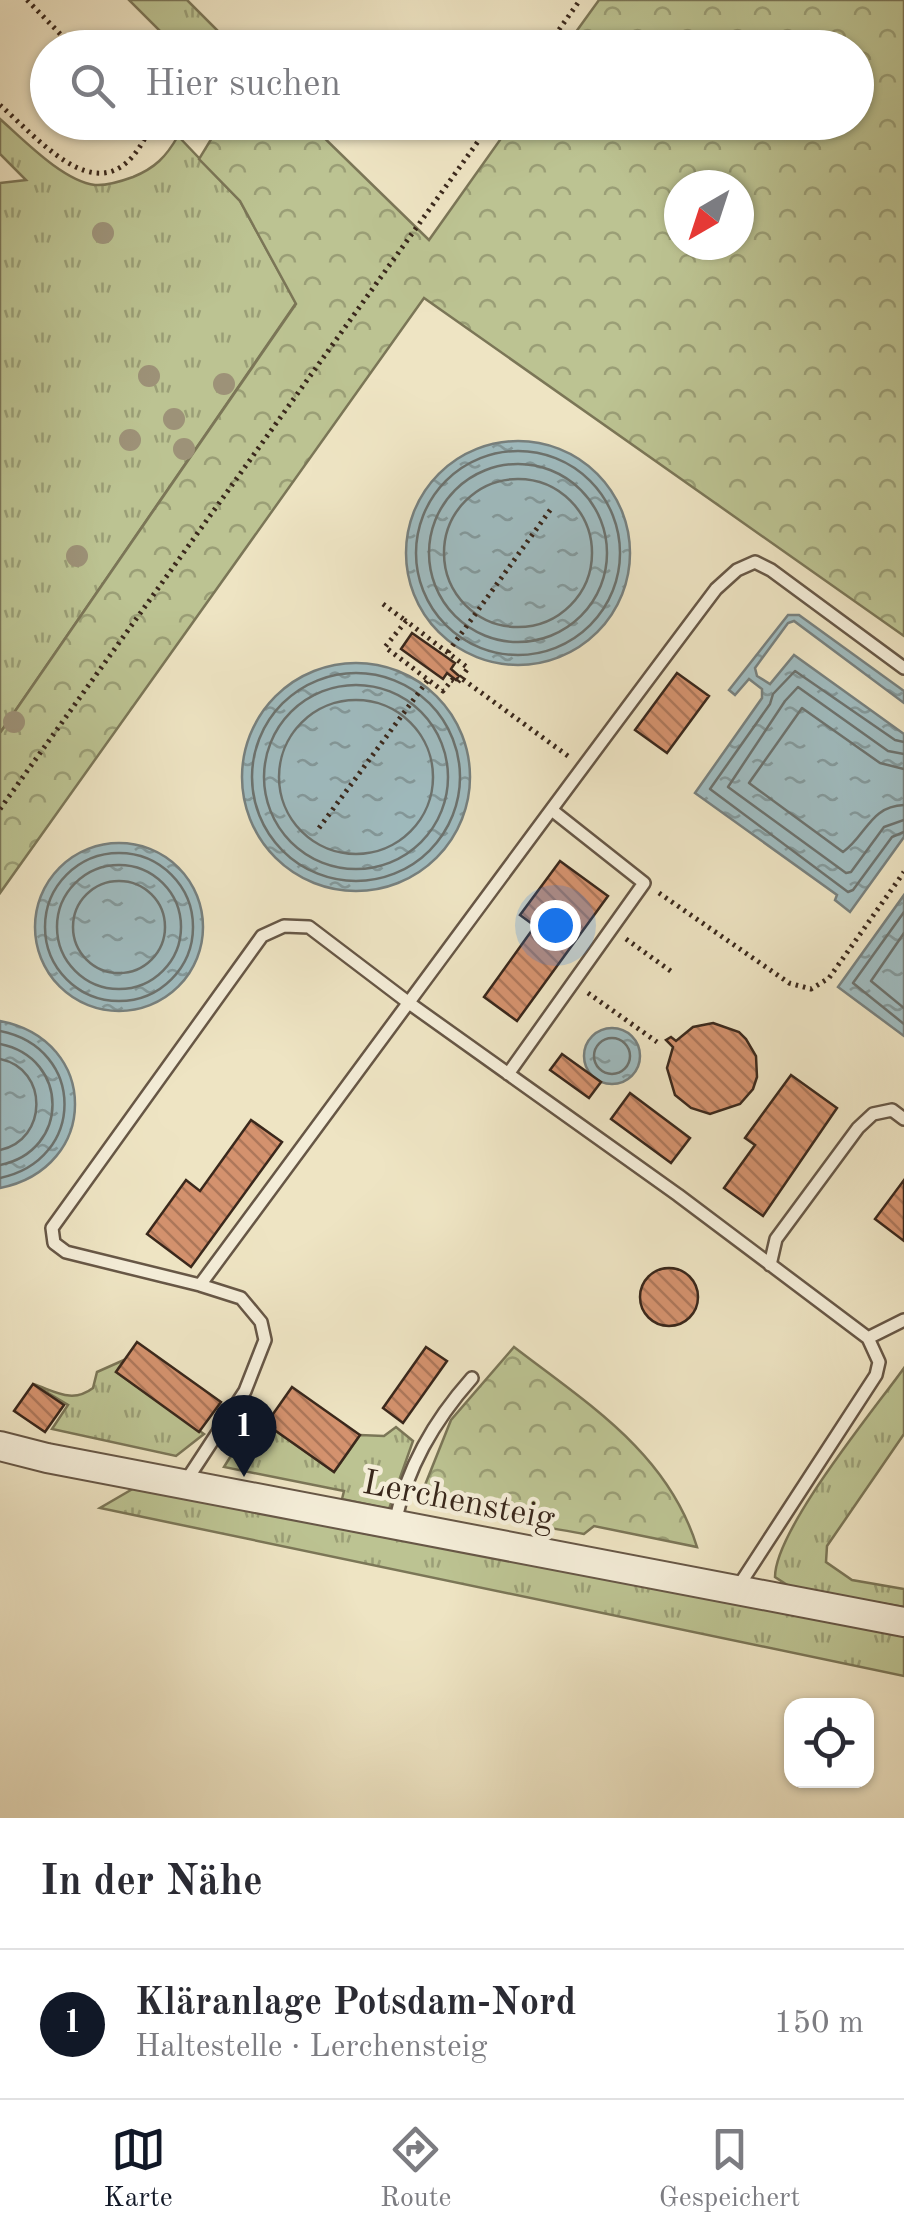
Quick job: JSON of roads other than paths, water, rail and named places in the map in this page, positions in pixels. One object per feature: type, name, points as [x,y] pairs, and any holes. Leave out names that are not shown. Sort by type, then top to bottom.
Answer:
[{"type":"street","name":"Lerchensteig","points":[[0,1446],[394,1526],[904,1622]]},
{"type":"lane","points":[[200,1286],[583,766],[716,589],[737,570],[756,562],[771,570],[904,668]]},
{"type":"lane","points":[[508,1074],[644,882],[553,811]]},
{"type":"lane","points":[[183,1484],[245,1391],[266,1340],[255,1310],[242,1298],[66,1252],[54,1243],[52,1228],[262,936],[284,926],[308,927],[678,1194],[868,1338],[879,1362],[876,1375],[736,1590]]},
{"type":"lane","points":[[770,1265],[776,1240],[858,1128],[872,1114],[892,1110],[904,1119]]},
{"type":"lane","points":[[868,1338],[904,1320]]},
{"type":"lane","points":[[394,1526],[414,1459],[451,1402],[472,1378]]},
{"type":"water","points":[[518,441],[561,450],[597,474],[621,510],[630,553],[621,596],[597,632],[561,656],[518,665],[475,656],[439,632],[415,596],[406,553],[415,510],[439,474],[475,450]]},
{"type":"water","points":[[788,615],[799,615],[904,691],[904,703],[794,621],[788,623],[755,668],[757,676],[770,684],[794,655],[904,734],[904,837],[850,912],[835,900],[837,895],[695,793],[762,698],[762,689],[749,679],[735,695],[729,690]]},
{"type":"water","points":[[356,663],[400,671],[437,696],[462,733],[470,777],[462,821],[437,858],[400,883],[356,891],[312,883],[275,858],[250,821],[242,777],[250,733],[275,696],[312,671]]},
{"type":"water","points":[[119,843],[151,849],[179,867],[197,895],[203,927],[197,959],[179,987],[151,1005],[119,1011],[87,1005],[59,987],[41,959],[35,927],[41,895],[59,867],[87,849]]},
{"type":"water","points":[[904,895],[904,1036],[838,987]]},
{"type":"water","points":[[0,1021],[33,1033],[56,1052],[70,1077],[75,1104],[70,1131],[56,1156],[33,1176],[0,1188]]},
{"type":"water","points":[[612,1028],[632,1036],[640,1056],[632,1076],[612,1084],[592,1076],[584,1056],[592,1036]]},
{"type":"place","name":"Kläranlage Potsdam-Nord","points":[[244,1477]]}]
